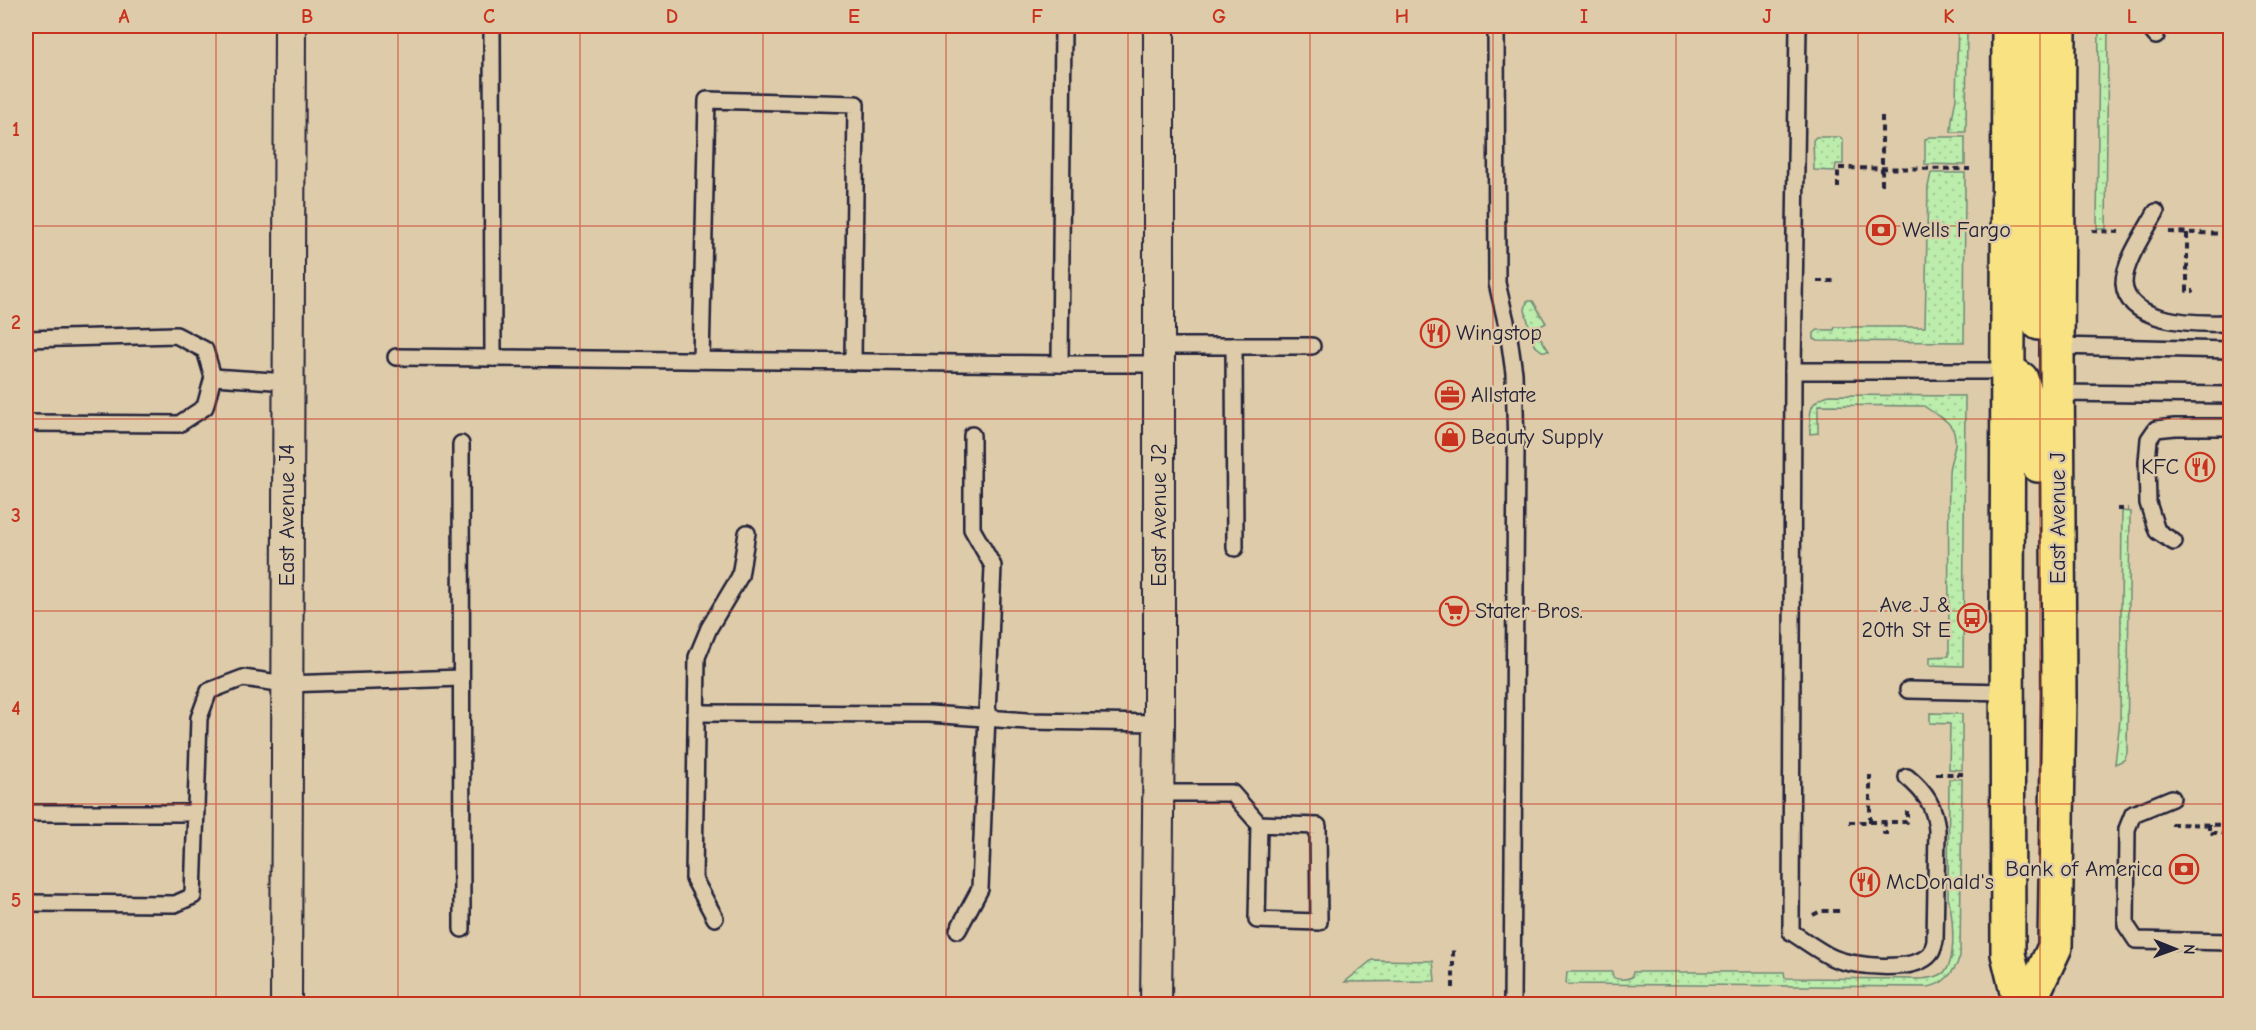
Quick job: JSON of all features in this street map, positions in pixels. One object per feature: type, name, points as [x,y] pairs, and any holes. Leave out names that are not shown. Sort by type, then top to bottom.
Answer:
[{"type":"main road","points":[[2010,26],[2008,954],[2020,1005]]},
{"type":"main road","points":[[2031,26],[2035,288],[2044,341],[2057,350]]},
{"type":"main road","name":"East Avenue J","points":[[2028,1005],[2055,947],[2059,666],[2057,350],[2059,26]]},
{"type":"main road","points":[[2008,371],[2021,379],[2036,425],[2040,589],[2059,666]]},
{"type":"street","name":"East Avenue J4","points":[[286,1005],[290,26]]},
{"type":"street","name":"East Avenue J2","points":[[1156,1005],[1159,723],[1159,26]]},
{"type":"lane","points":[[492,26],[493,358]]},
{"type":"lane","points":[[1060,364],[1063,26]]},
{"type":"lane","points":[[1496,26],[1497,283],[1508,330],[1514,373],[1516,448],[1512,1005]]},
{"type":"lane","points":[[1798,26],[1793,371],[1791,932],[1832,958],[1858,964],[1905,966],[1921,962],[1931,953],[1935,941],[1937,830],[1935,813],[1926,794],[1907,777]]},
{"type":"lane","points":[[701,360],[707,99],[856,104],[853,362]]},
{"type":"lane","points":[[2156,212],[2127,269],[2124,284],[2128,296],[2140,309],[2153,315],[2188,324],[2223,323]]},
{"type":"lane","points":[[26,339],[176,335],[204,350],[213,377],[205,406],[179,424],[26,423]]},
{"type":"lane","points":[[396,357],[1060,364],[1234,346],[1312,346]]},
{"type":"lane","points":[[1234,346],[1235,548]]},
{"type":"lane","points":[[2057,350],[2230,350]]},
{"type":"lane","points":[[1793,371],[2008,371]]},
{"type":"lane","points":[[213,377],[288,382]]},
{"type":"lane","points":[[2058,393],[2230,395]]},
{"type":"lane","points":[[2174,542],[2157,531],[2148,503],[2149,439],[2156,429],[2230,426]]},
{"type":"lane","points":[[958,930],[980,889],[993,566],[972,529],[972,435]]},
{"type":"lane","points":[[461,444],[462,929]]},
{"type":"lane","points":[[715,918],[694,879],[697,657],[709,628],[740,576],[747,533]]},
{"type":"lane","points":[[26,903],[175,904],[193,896],[199,718],[209,691],[243,678],[286,684],[461,678]]},
{"type":"lane","points":[[1908,690],[2007,692]]},
{"type":"lane","points":[[696,713],[929,714],[1159,723]]},
{"type":"lane","points":[[1158,793],[1232,793],[1259,825],[1257,920],[1319,922],[1318,825],[1259,825]]},
{"type":"lane","points":[[2172,798],[2133,814],[2127,829],[2126,925],[2136,940],[2230,942]]},
{"type":"lane","points":[[26,813],[195,813]]},
{"type":"path","points":[[1882,116],[1882,185]]},
{"type":"path","points":[[1838,188],[1838,168],[1970,169]]},
{"type":"path","points":[[2092,231],[2132,232]]},
{"type":"path","points":[[2162,232],[2230,234]]},
{"type":"path","points":[[2187,233],[2187,291],[2194,291]]},
{"type":"path","points":[[1816,281],[1834,281]]},
{"type":"path","points":[[1931,774],[1966,774]]},
{"type":"path","points":[[1870,775],[1870,822]]},
{"type":"path","points":[[1850,822],[1907,822],[1908,806]]},
{"type":"path","points":[[1885,822],[1884,833],[1888,834]]},
{"type":"path","points":[[2166,823],[2230,825]]},
{"type":"path","points":[[2209,824],[2209,833],[2230,833]]},
{"type":"path","points":[[1812,915],[1821,910],[1841,911]]},
{"type":"path","points":[[1453,988],[1454,947]]},
{"type":"green space","points":[[1958,26],[1967,26],[1966,132],[1951,132],[1956,98]]},
{"type":"green space","points":[[2099,26],[2108,26],[2106,229],[2097,229]]},
{"type":"green space","points":[[1816,137],[1840,137],[1843,140],[1843,164],[1836,164],[1835,171],[1814,170],[1813,140]]},
{"type":"green space","points":[[1929,137],[1965,137],[1965,165],[1925,164],[1925,140]]},
{"type":"green space","points":[[1931,173],[1965,173],[1964,342],[1818,341],[1814,339],[1814,333],[1818,330],[1834,330],[1835,327],[1925,327],[1928,187]]},
{"type":"green space","points":[[1527,301],[1533,301],[1546,323],[1535,329],[1549,351],[1542,351],[1534,345],[1525,310]]},
{"type":"green space","points":[[1829,395],[1965,396],[1963,666],[1930,665],[1930,657],[1949,656],[1949,473],[1955,446],[1954,431],[1943,418],[1924,406],[1818,405],[1818,433],[1810,434],[1811,409],[1817,401]]},
{"type":"green space","points":[[2122,511],[2130,512],[2127,753],[2124,760],[2115,764],[2120,720]]},
{"type":"green space","points":[[1930,713],[1962,714],[1962,770],[1949,769],[1950,724],[1930,723]]},
{"type":"green space","points":[[1949,779],[1962,779],[1960,957],[1952,973],[1939,983],[1928,987],[1566,984],[1567,972],[1612,972],[1613,977],[1617,979],[1632,977],[1633,972],[1784,972],[1785,978],[1921,979],[1942,974],[1950,963],[1953,944],[1948,898]]},
{"type":"green space","points":[[1372,960],[1433,961],[1435,981],[1345,982]]},
{"type":"place","name":"Wells Fargo","points":[[1881,230]]},
{"type":"place","name":"Wingstop","points":[[1435,333]]},
{"type":"place","name":"Allstate","points":[[1450,395]]},
{"type":"place","name":"Beauty Supply","points":[[1450,437]]},
{"type":"place","name":"KFC","points":[[2200,467]]},
{"type":"place","name":"Stater Bros.","points":[[1454,611]]},
{"type":"place","name":"Ave J & 20th St E","points":[[1972,618]]},
{"type":"place","name":"Bank of America","points":[[2184,869]]},
{"type":"place","name":"McDonald's","points":[[1865,882]]}]
